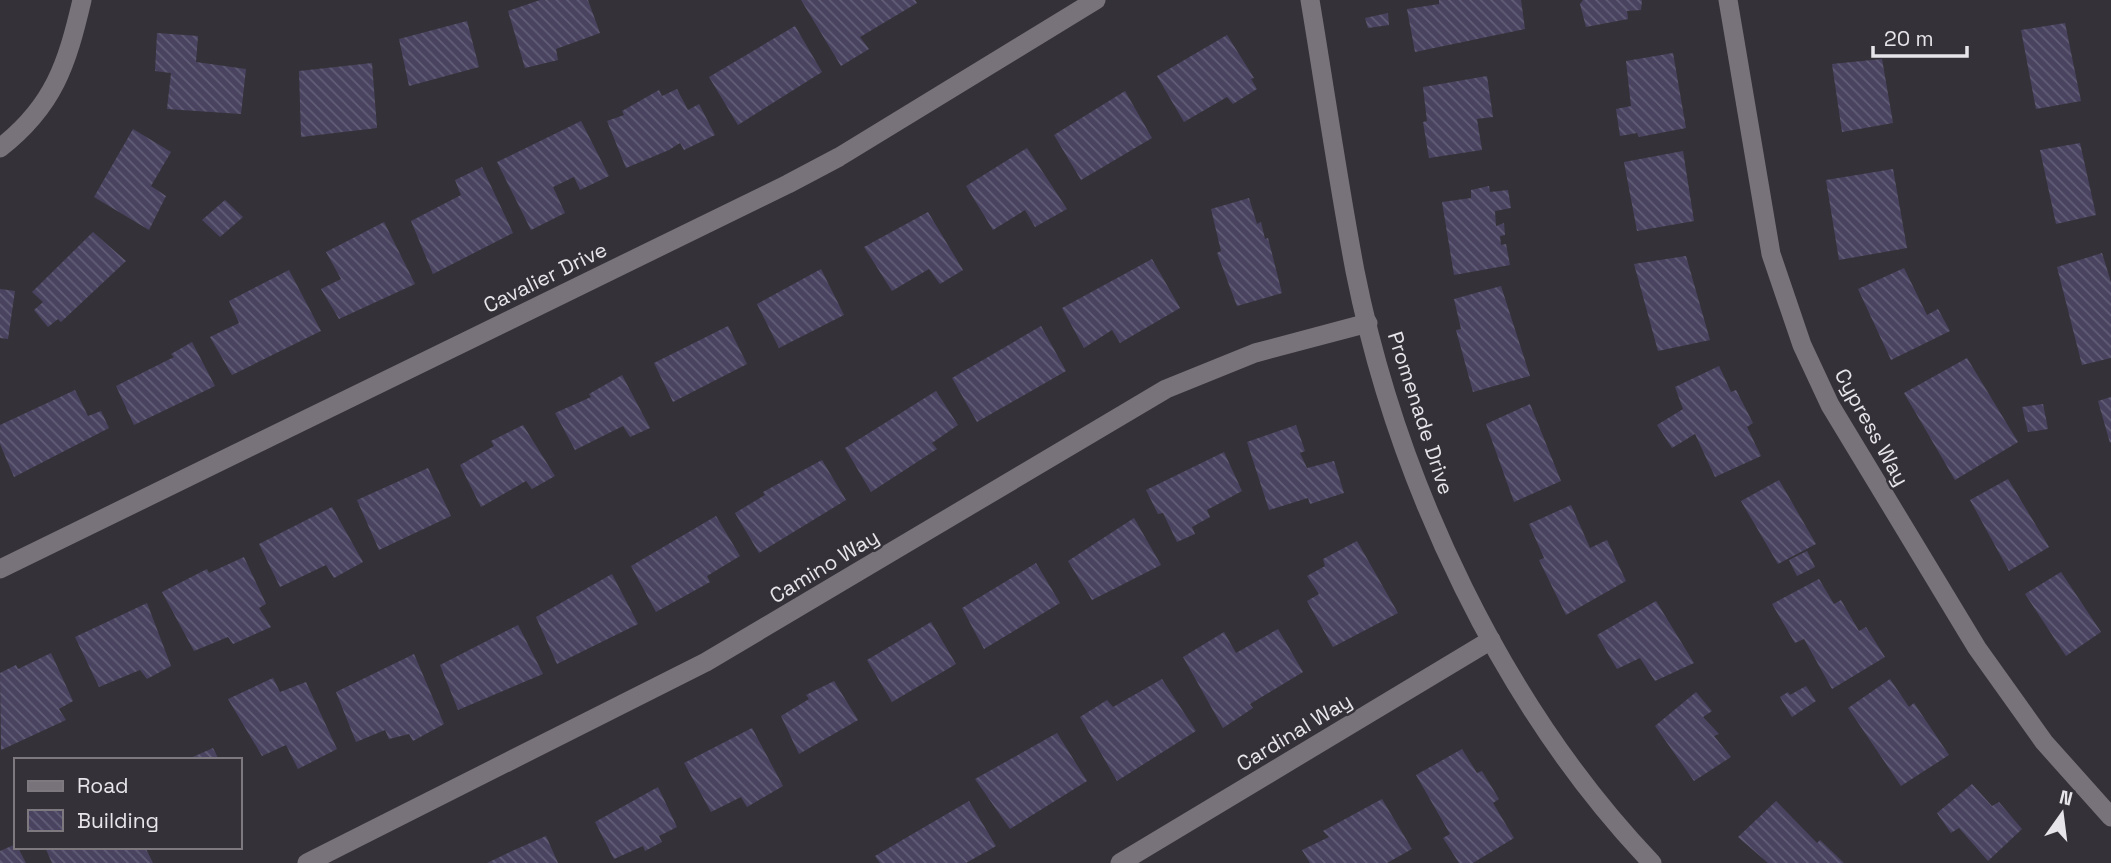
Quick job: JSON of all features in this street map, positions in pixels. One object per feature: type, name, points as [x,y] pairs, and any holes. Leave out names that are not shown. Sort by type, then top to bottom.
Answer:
[{"type":"street","points":[[0,148],[18,134],[50,98],[73,38],[82,0]]},
{"type":"street","name":"Cavalier Drive","points":[[0,569],[798,178],[1096,0]]},
{"type":"street","name":"Promenade Drive","points":[[1310,0],[1356,272],[1389,402],[1419,489],[1491,640],[1580,778],[1652,863]]},
{"type":"street","name":"Cypress Way","points":[[1728,0],[1771,254],[1802,345],[1830,405],[1977,648],[2044,742],[2111,817]]},
{"type":"street","name":"Camino Way","points":[[307,863],[706,663],[1166,389],[1255,353],[1368,323]]},
{"type":"street","name":"Cardinal Way","points":[[1120,863],[1491,640]]},
{"type":"building","points":[[540,0],[588,0],[600,33],[556,49],[558,60],[525,68],[508,11]]},
{"type":"building","points":[[801,0],[915,0],[917,3],[860,37],[869,49],[841,66]]},
{"type":"building","points":[[1439,0],[1521,0],[1525,29],[1415,52],[1407,9],[1439,4]]},
{"type":"building","points":[[1583,0],[1642,0],[1641,10],[1627,11],[1628,19],[1586,27],[1580,4]]},
{"type":"building","points":[[1388,13],[1389,25],[1368,28],[1365,18]]},
{"type":"building","points":[[467,21],[479,67],[409,86],[399,39]]},
{"type":"building","points":[[2065,23],[2081,101],[2036,109],[2021,30]]},
{"type":"building","points":[[795,26],[822,72],[738,125],[709,77]]},
{"type":"building","points":[[157,33],[198,36],[196,62],[246,69],[241,114],[167,109],[171,73],[155,71]]},
{"type":"building","points":[[1227,35],[1254,78],[1251,79],[1257,89],[1233,104],[1227,97],[1184,122],[1157,76]]},
{"type":"building","points":[[1673,53],[1686,128],[1639,137],[1637,133],[1620,136],[1616,109],[1631,106],[1626,61]]},
{"type":"building","points":[[1882,59],[1893,123],[1842,132],[1832,64]]},
{"type":"building","points":[[372,63],[377,128],[301,137],[299,71]]},
{"type":"building","points":[[1487,76],[1493,117],[1477,119],[1482,150],[1429,158],[1423,122],[1427,121],[1423,87]]},
{"type":"building","points":[[677,89],[688,110],[699,104],[715,135],[684,150],[680,143],[626,168],[607,121],[624,115],[622,111],[659,90],[662,96]]},
{"type":"building","points":[[1125,91],[1152,138],[1081,180],[1054,135]]},
{"type":"building","points":[[581,121],[609,176],[580,190],[574,177],[553,187],[565,213],[531,230],[497,162]]},
{"type":"building","points":[[133,129],[171,152],[151,186],[166,196],[149,230],[94,197]]},
{"type":"building","points":[[2080,143],[2096,215],[2056,224],[2040,150]]},
{"type":"building","points":[[1027,148],[1067,209],[1035,227],[1025,210],[993,230],[966,186]]},
{"type":"building","points":[[1683,151],[1694,221],[1637,231],[1624,162]]},
{"type":"building","points":[[482,167],[513,233],[433,274],[411,221],[461,195],[455,180]]},
{"type":"building","points":[[1893,169],[1907,248],[1839,260],[1826,180]]},
{"type":"building","points":[[1489,186],[1490,192],[1508,190],[1511,208],[1495,211],[1496,226],[1504,223],[1505,235],[1500,236],[1501,245],[1506,244],[1510,265],[1454,275],[1442,202],[1471,198],[1471,190]]},
{"type":"building","points":[[1249,198],[1257,224],[1261,222],[1265,239],[1268,238],[1282,293],[1237,306],[1217,253],[1221,251],[1211,209]]},
{"type":"building","points":[[225,200],[243,217],[220,237],[202,220]]},
{"type":"building","points":[[928,212],[963,270],[940,284],[929,269],[892,291],[864,247]]},
{"type":"building","points":[[384,222],[415,284],[339,319],[321,289],[341,279],[326,252]]},
{"type":"building","points":[[93,232],[126,261],[61,322],[58,319],[48,327],[34,310],[43,302],[32,292]]},
{"type":"building","points":[[2102,253],[2111,282],[2111,358],[2082,365],[2057,267]]},
{"type":"building","points":[[1686,256],[1710,340],[1658,351],[1634,264]]},
{"type":"building","points":[[1152,259],[1180,308],[1120,343],[1112,330],[1084,348],[1062,308]]},
{"type":"building","points":[[1904,268],[1927,315],[1938,309],[1950,331],[1891,360],[1858,289]]},
{"type":"building","points":[[821,269],[844,315],[779,348],[757,304]]},
{"type":"building","points":[[289,270],[321,331],[232,375],[210,337],[239,323],[229,301]]},
{"type":"building","points":[[1501,286],[1530,376],[1473,392],[1456,330],[1461,329],[1454,299]]},
{"type":"building","points":[[0,289],[15,291],[8,339],[0,338]]},
{"type":"building","points":[[728,326],[747,364],[673,402],[654,363]]},
{"type":"building","points":[[1041,326],[1066,371],[977,422],[952,378]]},
{"type":"building","points":[[192,342],[215,386],[134,425],[116,386],[174,357],[171,354]]},
{"type":"building","points":[[1967,358],[2018,442],[1955,480],[1904,393]]},
{"type":"building","points":[[1719,366],[1731,392],[1736,390],[1753,423],[1747,427],[1761,456],[1715,477],[1695,434],[1672,448],[1657,425],[1683,409],[1675,387]]},
{"type":"building","points":[[622,375],[650,428],[630,437],[623,426],[575,450],[555,413],[591,397],[589,394]]},
{"type":"building","points":[[75,390],[88,416],[101,411],[109,428],[14,477],[0,444],[0,425]]},
{"type":"building","points":[[936,391],[958,425],[932,443],[937,449],[871,492],[845,448]]},
{"type":"building","points":[[2111,397],[2111,442],[2110,443],[2098,401]]},
{"type":"building","points":[[1530,404],[1561,481],[1514,502],[1486,424]]},
{"type":"building","points":[[2043,404],[2048,429],[2028,432],[2022,407]]},
{"type":"building","points":[[523,425],[555,476],[532,489],[526,481],[481,507],[460,465],[494,446],[491,441]]},
{"type":"building","points":[[1296,425],[1305,451],[1300,453],[1307,468],[1334,461],[1344,493],[1310,504],[1308,498],[1269,510],[1247,442]]},
{"type":"building","points":[[1224,452],[1242,491],[1207,510],[1210,517],[1192,527],[1195,534],[1177,542],[1163,513],[1158,514],[1146,490]]},
{"type":"building","points":[[822,460],[846,500],[759,553],[735,513],[765,495],[763,492]]},
{"type":"building","points":[[428,468],[451,516],[379,550],[357,500]]},
{"type":"building","points":[[2008,479],[2049,547],[2009,571],[1970,500]]},
{"type":"building","points":[[1779,480],[1816,544],[1778,564],[1741,501]]},
{"type":"building","points":[[1571,505],[1590,548],[1607,540],[1626,581],[1566,615],[1539,560],[1544,558],[1529,524]]},
{"type":"building","points":[[332,507],[363,562],[334,578],[326,565],[280,587],[259,544]]},
{"type":"building","points":[[716,516],[740,556],[707,576],[710,582],[656,612],[631,566]]},
{"type":"building","points":[[1134,518],[1161,565],[1092,600],[1068,561]]},
{"type":"building","points":[[1357,541],[1398,613],[1333,647],[1307,601],[1319,594],[1307,576],[1325,566],[1323,559]]},
{"type":"building","points":[[1807,551],[1815,567],[1797,576],[1789,560]]},
{"type":"building","points":[[244,557],[266,604],[259,608],[271,627],[233,644],[228,637],[194,651],[162,592],[207,569],[209,573]]},
{"type":"building","points":[[1036,563],[1060,603],[984,649],[962,608]]},
{"type":"building","points":[[2061,572],[2101,632],[2066,656],[2025,594]]},
{"type":"building","points":[[612,574],[638,624],[557,664],[536,617]]},
{"type":"building","points":[[1819,579],[1834,604],[1841,600],[1859,631],[1866,627],[1885,657],[1832,689],[1804,639],[1795,643],[1772,604]]},
{"type":"building","points":[[1656,601],[1694,663],[1655,681],[1640,658],[1617,669],[1597,635]]},
{"type":"building","points":[[147,603],[171,666],[147,679],[140,670],[99,687],[75,637]]},
{"type":"building","points":[[931,622],[956,664],[892,702],[867,660]]},
{"type":"building","points":[[518,625],[543,674],[458,710],[440,665]]},
{"type":"building","points":[[1278,629],[1303,672],[1250,704],[1253,708],[1223,728],[1183,657],[1224,632],[1236,653]]},
{"type":"building","points":[[51,653],[73,701],[59,709],[66,720],[1,750],[0,673],[16,665],[18,669]]},
{"type":"building","points":[[414,654],[444,724],[413,741],[409,734],[389,739],[385,730],[356,742],[336,692]]},
{"type":"building","points":[[273,678],[280,692],[306,682],[337,749],[298,769],[286,745],[262,756],[228,699]]},
{"type":"building","points":[[1162,679],[1196,731],[1117,781],[1080,717],[1107,700],[1113,707]]},
{"type":"building","points":[[1890,679],[1909,707],[1914,703],[1949,755],[1901,786],[1848,708]]},
{"type":"building","points":[[834,681],[858,720],[799,754],[781,716],[809,699],[806,695]]},
{"type":"building","points":[[1806,686],[1816,701],[1792,717],[1780,697]]},
{"type":"building","points":[[1696,692],[1712,711],[1703,717],[1719,734],[1714,736],[1731,757],[1694,781],[1655,726]]},
{"type":"building","points":[[752,728],[783,786],[747,807],[741,797],[711,812],[684,763]]},
{"type":"building","points":[[1057,733],[1087,781],[1010,829],[975,779]]},
{"type":"building","points":[[213,748],[218,758],[190,758]]},
{"type":"building","points":[[1462,749],[1477,773],[1482,771],[1499,799],[1493,803],[1514,838],[1473,863],[1459,863],[1443,838],[1450,834],[1416,775]]},
{"type":"building","points":[[1972,784],[1992,806],[1999,802],[2022,829],[1988,861],[1959,828],[1951,833],[1937,813]]},
{"type":"building","points":[[658,787],[677,827],[659,836],[662,842],[645,851],[643,846],[614,859],[595,822]]},
{"type":"building","points":[[1382,799],[1412,849],[1387,863],[1310,863],[1302,850],[1329,837],[1323,831]]},
{"type":"building","points":[[969,801],[996,846],[966,863],[880,863],[875,856]]},
{"type":"building","points":[[1776,801],[1817,843],[1820,840],[1844,863],[1768,863],[1738,837]]},
{"type":"building","points":[[546,836],[558,863],[487,863],[512,851]]},
{"type":"building","points":[[14,845],[14,849],[19,849],[26,863],[0,863],[0,851]]},
{"type":"building","points":[[46,849],[146,849],[153,863],[52,863]]}]
